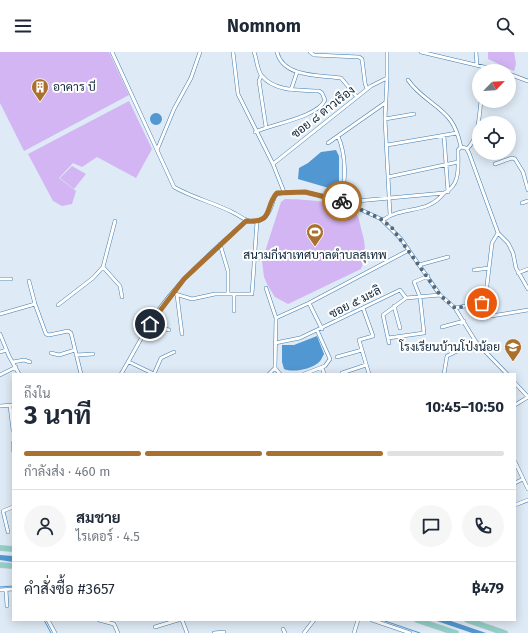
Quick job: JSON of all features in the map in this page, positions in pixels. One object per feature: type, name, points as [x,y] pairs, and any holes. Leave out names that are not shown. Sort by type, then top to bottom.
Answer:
[{"type":"main road","points":[[0,548],[12,549]]},
{"type":"main road","points":[[0,565],[12,566]]},
{"type":"main road","points":[[420,621],[456,633]]},
{"type":"main road","points":[[470,621],[505,633]]},
{"type":"street","points":[[112,52],[158,150],[174,188],[219,205],[246,221],[257,222],[267,215],[275,195],[284,192],[305,192],[344,202],[383,220],[392,228],[409,250],[440,295],[455,308],[476,342],[506,373]]},
{"type":"street","points":[[158,150],[174,109],[190,78],[200,52]]},
{"type":"street","points":[[233,52],[238,94],[255,132],[273,164],[284,192]]},
{"type":"street","points":[[254,52],[261,76],[259,81],[266,127]]},
{"type":"street","points":[[277,52],[282,63],[297,72],[342,78],[357,97]]},
{"type":"street","points":[[310,52],[314,55],[359,57],[362,59],[367,89]]},
{"type":"street","points":[[387,52],[388,78],[385,119],[390,215]]},
{"type":"street","points":[[421,52],[477,64],[476,52]]},
{"type":"street","points":[[292,90],[297,72]]},
{"type":"street","points":[[516,76],[527,80],[528,75]]},
{"type":"street","points":[[255,132],[266,127],[300,117],[317,108],[325,100],[322,93],[319,91],[292,90],[280,87],[261,76]]},
{"type":"street","name":"ซอย ๘ ดาวเรือง","points":[[273,164],[367,89],[388,78]]},
{"type":"street","points":[[383,220],[390,215],[431,205],[452,188],[456,182],[458,150],[461,147],[457,133],[447,116],[420,95],[408,80]]},
{"type":"street","points":[[328,143],[385,103]]},
{"type":"street","points":[[467,149],[473,141],[480,108]]},
{"type":"street","points":[[385,119],[414,114]]},
{"type":"street","points":[[387,145],[457,133]]},
{"type":"street","points":[[338,136],[344,153],[344,202]]},
{"type":"street","points":[[444,136],[446,193]]},
{"type":"street","points":[[461,147],[467,149]]},
{"type":"street","points":[[467,149],[498,234],[508,243],[518,273],[528,289]]},
{"type":"street","points":[[495,164],[512,158],[516,159],[523,172],[528,190]]},
{"type":"street","points":[[388,177],[458,162]]},
{"type":"street","points":[[344,202],[446,193]]},
{"type":"street","points":[[522,203],[528,201]]},
{"type":"street","points":[[58,305],[93,278],[103,268],[115,220]]},
{"type":"street","points":[[122,373],[150,324],[172,294],[220,244],[246,221]]},
{"type":"street","points":[[172,294],[196,299],[215,294],[252,294],[257,222]]},
{"type":"street","points":[[455,308],[486,302],[492,243],[498,234]]},
{"type":"street","points":[[220,244],[228,271],[228,294]]},
{"type":"street","points":[[276,318],[309,303],[409,250]]},
{"type":"street","points":[[254,257],[268,258]]},
{"type":"street","points":[[419,265],[448,257]]},
{"type":"street","points":[[103,268],[120,286],[122,297]]},
{"type":"street","points":[[474,270],[489,268]]},
{"type":"street","points":[[518,273],[528,269]]},
{"type":"street","points":[[388,338],[424,333],[420,297],[414,281],[428,276]]},
{"type":"street","points":[[0,279],[11,279]]},
{"type":"street","points":[[29,281],[35,304],[46,334],[49,335],[68,331],[71,333],[80,373]]},
{"type":"street","points":[[266,288],[276,318],[275,368],[279,373]]},
{"type":"street","name":"ซอย ๕ มะลิ","points":[[275,343],[300,338],[400,290],[406,298],[440,295]]},
{"type":"street","points":[[234,294],[234,311]]},
{"type":"street","points":[[177,295],[182,334]]},
{"type":"street","points":[[389,344],[383,314],[406,298]]},
{"type":"street","points":[[309,303],[322,328]]},
{"type":"street","points":[[482,303],[486,311],[491,316],[528,310]]},
{"type":"street","points":[[0,314],[35,304]]},
{"type":"street","points":[[394,306],[400,328]]},
{"type":"street","points":[[363,308],[373,336],[359,340],[369,373]]},
{"type":"street","points":[[442,327],[464,321]]},
{"type":"street","points":[[150,324],[169,330]]},
{"type":"street","points":[[307,373],[322,367],[330,359],[317,330]]},
{"type":"street","points":[[0,334],[6,350],[19,373]]},
{"type":"street","points":[[444,373],[446,356],[476,342]]},
{"type":"street","points":[[0,352],[6,350]]},
{"type":"street","points":[[51,353],[59,355],[75,350]]},
{"type":"street","points":[[337,357],[362,350]]},
{"type":"street","points":[[154,373],[160,358],[174,352]]},
{"type":"street","points":[[76,355],[93,354]]},
{"type":"street","points":[[13,362],[24,360],[30,362]]},
{"type":"street","points":[[129,362],[152,373]]},
{"type":"street","points":[[342,373],[366,365]]},
{"type":"street","points":[[0,375],[16,367]]},
{"type":"street","points":[[322,367],[324,373]]},
{"type":"street","points":[[270,373],[275,368]]},
{"type":"street","points":[[516,384],[528,397],[516,404]]},
{"type":"street","points":[[0,406],[12,406]]},
{"type":"street","points":[[516,464],[528,489]]},
{"type":"street","points":[[516,482],[523,478]]},
{"type":"street","points":[[516,504],[528,500]]},
{"type":"street","points":[[8,532],[3,511],[12,507]]},
{"type":"street","points":[[0,590],[12,589]]},
{"type":"street","points":[[6,590],[7,606]]},
{"type":"street","points":[[49,621],[55,633]]},
{"type":"street","points":[[103,621],[114,624],[118,633]]},
{"type":"street","points":[[155,627],[175,621]]},
{"type":"street","points":[[182,621],[187,633]]},
{"type":"street","points":[[304,633],[313,621]]},
{"type":"street","points":[[354,633],[358,621]]},
{"type":"street","points":[[375,621],[410,633]]},
{"type":"street","points":[[283,629],[285,633]]},
{"type":"street","points":[[214,633],[224,632]]},
{"type":"shaded area","points":[[0,52],[109,52],[129,95],[24,151],[0,103]]},
{"type":"shaded area","points":[[488,52],[514,52],[516,64],[499,64],[488,59]]},
{"type":"shaded area","points":[[129,101],[152,149],[136,178],[97,157],[82,167],[73,163],[59,178],[76,191],[72,204],[62,206],[53,201],[28,154]]},
{"type":"shaded area","points":[[72,166],[86,174],[74,189],[60,178]]},
{"type":"shaded area","name":"สนามกีฬาเทศบาลตำบลสุเทพ","points":[[285,199],[310,200],[340,204],[353,209],[359,220],[365,246],[365,255],[361,269],[288,304],[275,297],[268,286],[264,277],[262,261],[281,202]]},
{"type":"water","points":[[154,113],[158,113],[162,119],[158,125],[154,125],[150,121],[150,117]]},
{"type":"water","points":[[336,150],[339,156],[339,191],[298,179],[299,168],[308,163],[321,152]]},
{"type":"water","points":[[317,336],[324,354],[319,362],[302,370],[292,371],[284,369],[282,362],[282,345],[294,345]]},
{"type":"water","points":[[0,555],[12,556],[12,562],[0,560]]},
{"type":"water","points":[[437,621],[451,621],[486,633],[472,633]]},
{"type":"waterway","points":[[0,587],[12,586]]},
{"type":"waterway","points":[[45,621],[51,633]]},
{"type":"waterway","points":[[385,621],[420,633]]},
{"type":"way so far","points":[[342,201],[381,219],[392,228],[428,276],[436,290],[455,308],[482,303]]},
{"type":"place","name":"อาคาร บี","points":[[40,102]]},
{"type":"place","name":"สนามกีฬาเทศบาลตำบลสุเทพ","points":[[315,247]]},
{"type":"place","name":"โรงเรียนบ้านโป่งน้อย","points":[[513,362]]},
{"type":"route","points":[[150,324],[153,318],[184,279],[246,221],[257,222],[267,215],[277,193],[305,192],[342,201]]}]
